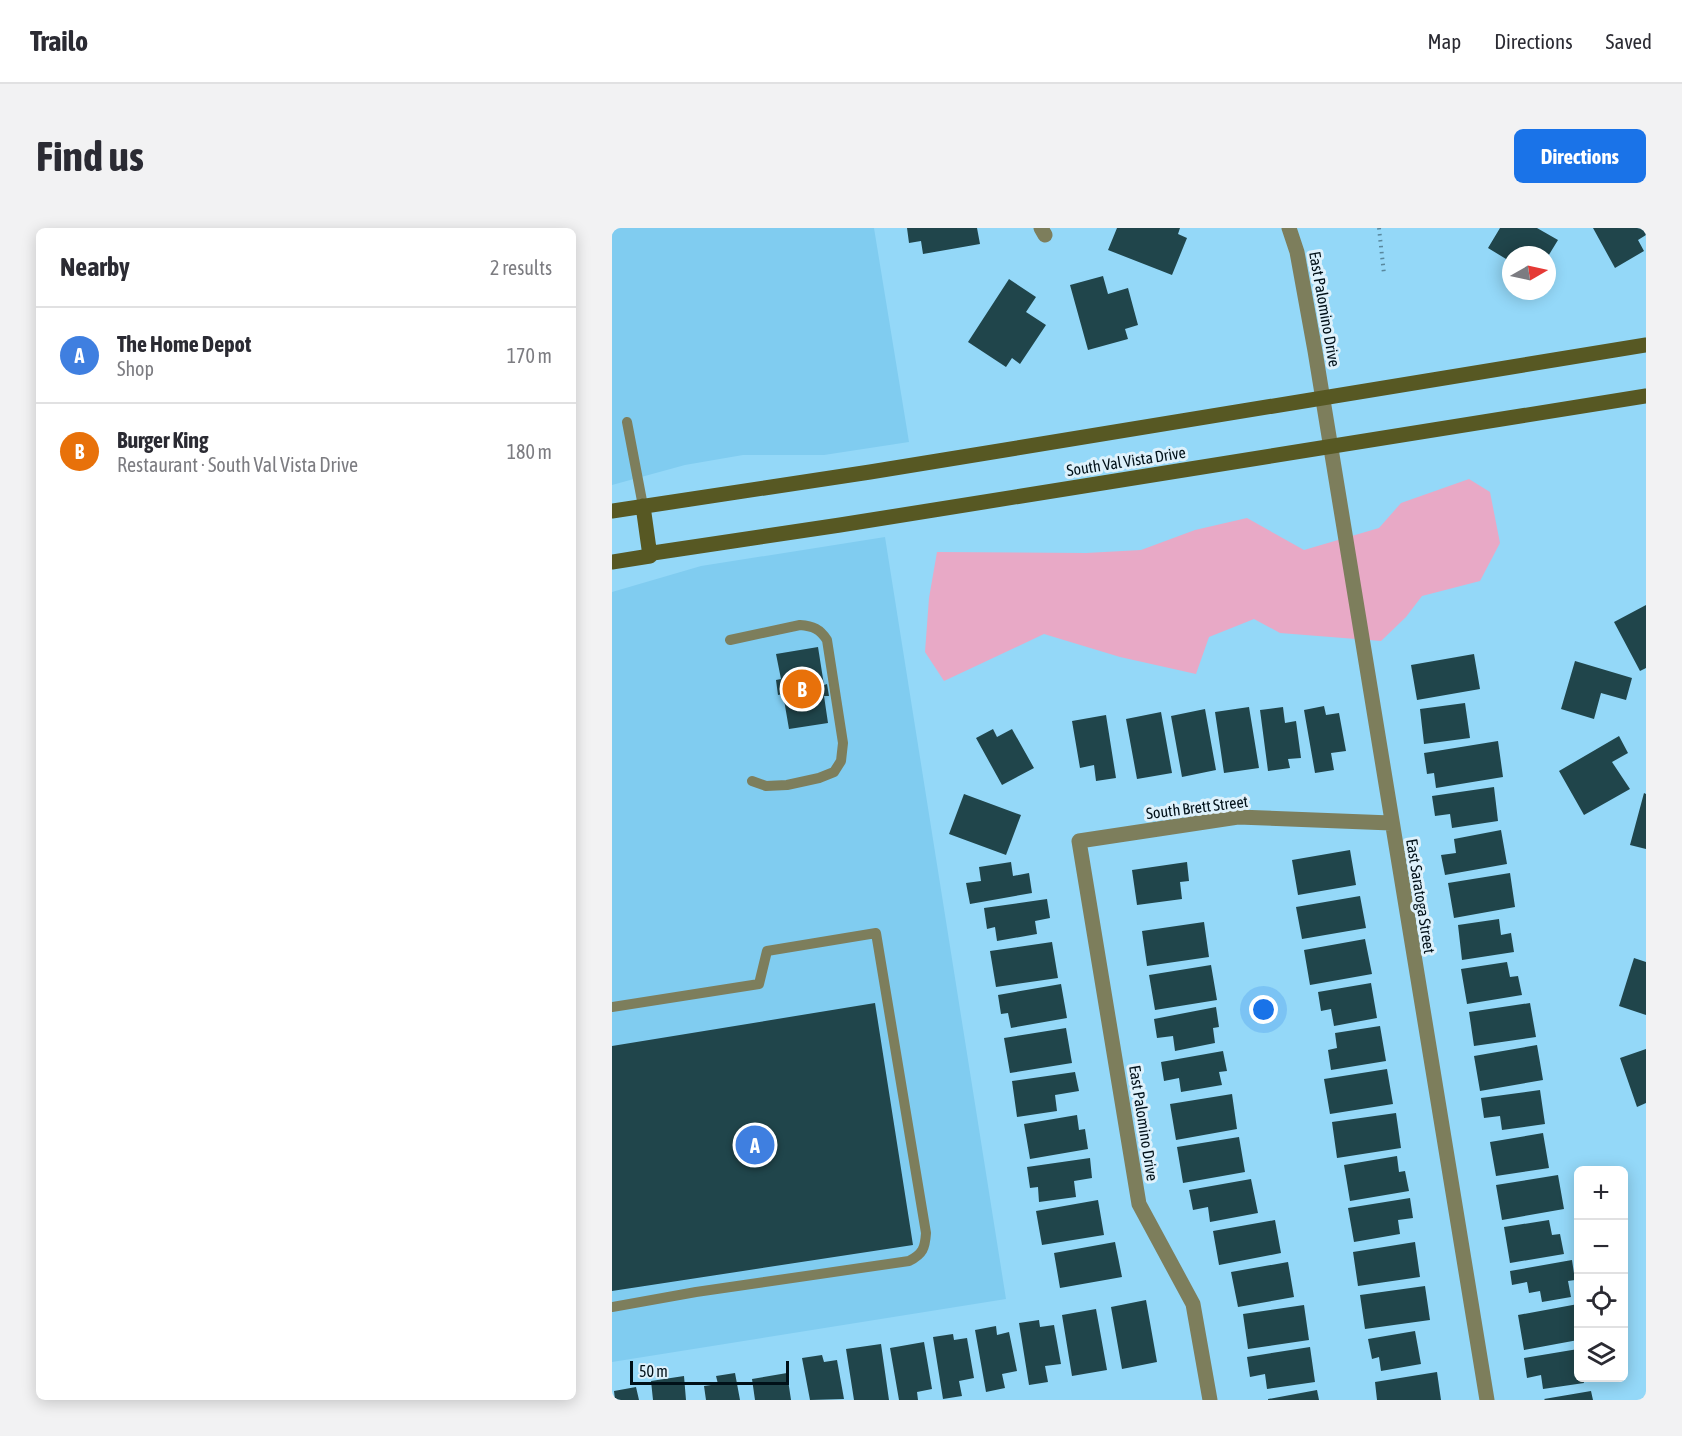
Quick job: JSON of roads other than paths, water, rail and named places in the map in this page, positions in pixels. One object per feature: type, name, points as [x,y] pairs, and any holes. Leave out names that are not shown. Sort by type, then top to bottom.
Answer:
[{"type":"main road","name":"South Val Vista Drive","points":[[612,511],[882,470],[1646,345]]},
{"type":"main road","name":"South Val Vista Drive","points":[[612,562],[650,556],[653,553],[1646,396]]},
{"type":"main road","points":[[644,506],[650,556]]},
{"type":"street","name":"East Palomino Drive","points":[[1289,228],[1297,252],[1322,398]]},
{"type":"street","name":"East Saratoga Street","points":[[1322,398],[1487,1400]]},
{"type":"street","name":"South Brett Street","points":[[1079,841],[1238,817],[1391,823]]},
{"type":"street","name":"East Palomino Drive","points":[[1079,841],[1139,1204],[1193,1304],[1210,1400]]},
{"type":"lane","points":[[627,422],[644,506]]},
{"type":"lane","points":[[730,640],[800,625],[811,625],[821,631],[827,640],[843,743],[841,761],[834,772],[819,778],[787,785],[766,786],[752,781]]},
{"type":"lane","points":[[612,1007],[759,984],[767,951],[876,933],[926,1233],[926,1247],[920,1255],[909,1261],[696,1292],[612,1307]]},
{"type":"place","name":"Burger King","points":[[802,689]]},
{"type":"place","name":"The Home Depot","points":[[755,1145]]}]
